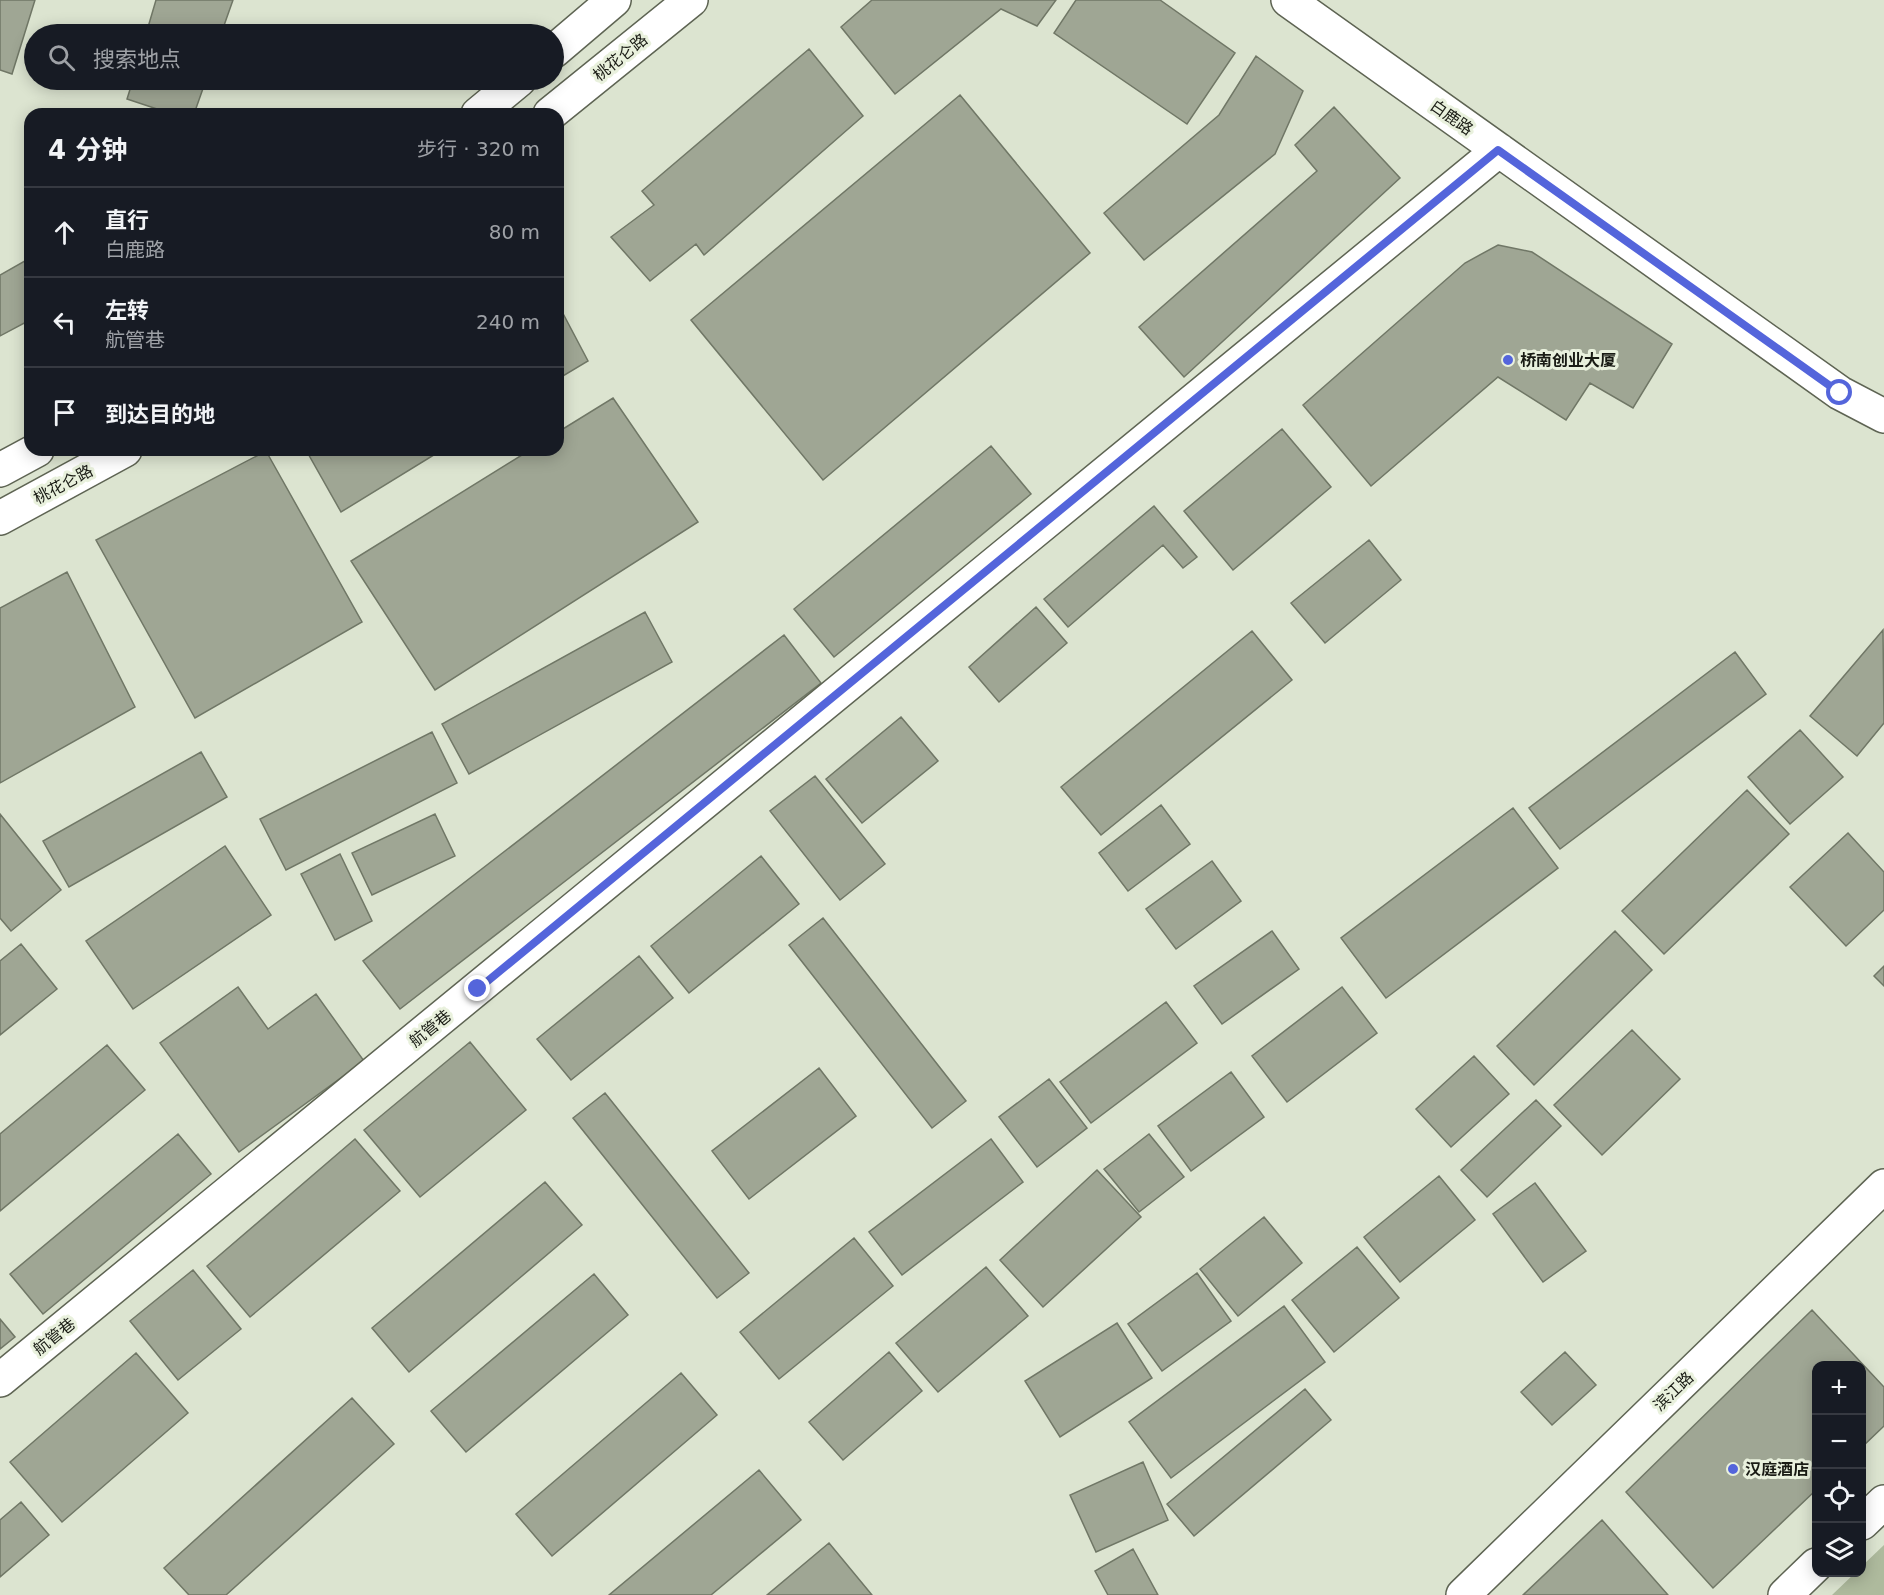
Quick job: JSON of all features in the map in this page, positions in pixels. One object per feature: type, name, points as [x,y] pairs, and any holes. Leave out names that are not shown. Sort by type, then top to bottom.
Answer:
[{"type":"street","points":[[564,42],[614,0]]},
{"type":"street","name":"桃花仑路","points":[[557,108],[691,0]]},
{"type":"street","name":"白鹿路","points":[[1288,0],[1840,393],[1884,416]]},
{"type":"street","points":[[485,108],[507,90]]},
{"type":"street","name":"航管巷","points":[[0,1380],[1498,150]]},
{"type":"street","points":[[0,470],[26,456]]},
{"type":"street","name":"桃花仑路","points":[[0,518],[114,456]]},
{"type":"street","name":"滨江路","points":[[1463,1595],[1884,1186]]},
{"type":"street","points":[[1866,1519],[1884,1502]]},
{"type":"street","points":[[1785,1595],[1812,1569]]},
{"type":"green space","points":[[1884,1545],[1884,1595],[1832,1595],[1851,1577],[1866,1577],[1866,1562]]},
{"type":"building","points":[[0,0],[35,0],[28,24],[24,24],[24,35],[12,74],[0,70]]},
{"type":"building","points":[[156,0],[233,0],[225,24],[149,24]]},
{"type":"building","points":[[872,0],[1056,0],[1037,26],[1001,9],[895,94],[841,27]]},
{"type":"building","points":[[1076,0],[1160,0],[1235,53],[1187,124],[1054,33]]},
{"type":"building","points":[[809,49],[863,116],[704,255],[696,244],[650,281],[611,237],[654,205],[642,191]]},
{"type":"building","points":[[1256,56],[1303,91],[1275,154],[1144,260],[1104,213],[1219,115]]},
{"type":"building","points":[[130,90],[202,90],[196,108],[154,108],[127,99]]},
{"type":"building","points":[[960,95],[1090,253],[823,480],[691,320]]},
{"type":"building","points":[[1334,107],[1400,178],[1184,377],[1139,327],[1317,171],[1295,145]]},
{"type":"building","name":"桥南创业大厦","points":[[1498,245],[1532,252],[1672,344],[1633,408],[1590,383],[1566,420],[1498,377],[1371,486],[1303,405],[1465,263]]},
{"type":"building","points":[[24,261],[24,323],[0,336],[0,275]]},
{"type":"building","points":[[564,315],[588,361],[564,375]]},
{"type":"building","points":[[613,398],[698,522],[435,690],[351,561],[520,456],[564,456],[564,428]]},
{"type":"building","points":[[1282,429],[1331,487],[1233,570],[1184,511]]},
{"type":"building","points":[[991,446],[1031,494],[834,657],[794,609]]},
{"type":"building","points":[[256,456],[269,456],[362,622],[195,718],[96,540]]},
{"type":"building","points":[[309,456],[432,456],[341,512]]},
{"type":"building","points":[[1154,506],[1197,557],[1183,568],[1163,545],[1068,627],[1044,599]]},
{"type":"building","points":[[1369,540],[1401,580],[1325,643],[1291,603]]},
{"type":"building","points":[[67,572],[135,707],[0,783],[0,608]]},
{"type":"building","points":[[1036,607],[1067,643],[999,702],[969,667]]},
{"type":"building","points":[[645,612],[672,662],[469,774],[442,724]]},
{"type":"building","points":[[1883,630],[1884,723],[1857,756],[1810,716]]},
{"type":"building","points":[[1252,631],[1292,680],[1101,835],[1061,787]]},
{"type":"building","points":[[784,635],[821,683],[400,1009],[363,961]]},
{"type":"building","points":[[1735,652],[1766,694],[1560,849],[1529,808]]},
{"type":"building","points":[[901,717],[938,761],[862,823],[826,779]]},
{"type":"building","points":[[1800,730],[1843,777],[1790,824],[1748,777]]},
{"type":"building","points":[[432,732],[457,783],[286,870],[260,819]]},
{"type":"building","points":[[201,752],[227,797],[69,887],[43,841]]},
{"type":"building","points":[[815,776],[885,864],[840,900],[770,811]]},
{"type":"building","points":[[1747,790],[1789,834],[1664,954],[1622,911]]},
{"type":"building","points":[[1161,805],[1190,844],[1128,891],[1099,853]]},
{"type":"building","points":[[1513,808],[1558,868],[1386,998],[1341,938]]},
{"type":"building","points":[[0,814],[61,890],[11,931],[0,918]]},
{"type":"building","points":[[435,814],[455,856],[372,895],[352,853]]},
{"type":"building","points":[[1848,833],[1884,872],[1884,910],[1846,946],[1790,887]]},
{"type":"building","points":[[225,846],[271,915],[133,1009],[86,941]]},
{"type":"building","points":[[340,854],[372,921],[335,940],[301,874]]},
{"type":"building","points":[[761,856],[799,904],[689,993],[651,946]]},
{"type":"building","points":[[1212,861],[1241,901],[1176,949],[1146,909]]},
{"type":"building","points":[[823,918],[966,1101],[932,1128],[789,945]]},
{"type":"building","points":[[1272,931],[1299,969],[1222,1024],[1194,986]]},
{"type":"building","points":[[1615,931],[1652,970],[1534,1085],[1497,1046]]},
{"type":"building","points":[[21,944],[57,989],[0,1035],[0,961]]},
{"type":"building","points":[[639,956],[673,998],[571,1080],[537,1039]]},
{"type":"building","points":[[1884,966],[1884,986],[1874,976]]},
{"type":"building","points":[[238,987],[268,1029],[316,994],[364,1061],[239,1152],[160,1043]]},
{"type":"building","points":[[1342,987],[1377,1033],[1287,1102],[1252,1056]]},
{"type":"building","points":[[1166,1002],[1197,1043],[1091,1123],[1060,1082]]},
{"type":"building","points":[[1632,1030],[1680,1079],[1602,1155],[1554,1105]]},
{"type":"building","points":[[470,1042],[526,1110],[420,1197],[364,1130]]},
{"type":"building","points":[[107,1045],[145,1090],[0,1211],[0,1134]]},
{"type":"building","points":[[1474,1056],[1509,1094],[1451,1147],[1416,1109]]},
{"type":"building","points":[[819,1068],[856,1116],[749,1199],[712,1151]]},
{"type":"building","points":[[1231,1072],[1264,1117],[1191,1171],[1158,1126]]},
{"type":"building","points":[[1049,1079],[1087,1128],[1037,1167],[999,1117]]},
{"type":"building","points":[[605,1093],[749,1273],[717,1298],[573,1118]]},
{"type":"building","points":[[1536,1100],[1561,1126],[1487,1197],[1461,1170]]},
{"type":"building","points":[[178,1134],[211,1174],[43,1314],[10,1274]]},
{"type":"building","points":[[1149,1134],[1184,1177],[1139,1212],[1104,1169]]},
{"type":"building","points":[[355,1139],[400,1191],[250,1317],[207,1266]]},
{"type":"building","points":[[991,1139],[1023,1182],[902,1275],[869,1232]]},
{"type":"building","points":[[1097,1170],[1141,1217],[1043,1307],[1000,1260]]},
{"type":"building","points":[[1439,1176],[1475,1220],[1400,1282],[1364,1237]]},
{"type":"building","points":[[545,1182],[582,1225],[409,1372],[372,1328]]},
{"type":"building","points":[[1535,1183],[1586,1251],[1543,1282],[1493,1214]]},
{"type":"building","points":[[1264,1217],[1302,1263],[1238,1316],[1200,1269]]},
{"type":"building","points":[[854,1238],[893,1286],[779,1379],[740,1332]]},
{"type":"building","points":[[1357,1247],[1399,1298],[1334,1352],[1292,1300]]},
{"type":"building","points":[[986,1267],[1028,1316],[938,1392],[896,1343]]},
{"type":"building","points":[[193,1270],[241,1329],[178,1380],[130,1321]]},
{"type":"building","points":[[1197,1273],[1231,1321],[1162,1371],[1128,1324]]},
{"type":"building","points":[[594,1274],[628,1315],[466,1452],[431,1411]]},
{"type":"building","points":[[1284,1306],[1325,1362],[1171,1478],[1129,1422]]},
{"type":"building","name":"汉庭酒店","points":[[1812,1310],[1860,1361],[1812,1361],[1812,1494],[1713,1588],[1626,1492]]},
{"type":"building","points":[[0,1319],[15,1337],[0,1349]]},
{"type":"building","points":[[1117,1323],[1152,1378],[1060,1437],[1025,1381]]},
{"type":"building","points":[[889,1352],[922,1391],[843,1460],[809,1422]]},
{"type":"building","points":[[1565,1352],[1596,1385],[1552,1425],[1521,1392]]},
{"type":"building","points":[[136,1353],[188,1413],[62,1522],[10,1462]]},
{"type":"building","name":"汉庭酒店","points":[[1866,1368],[1884,1387],[1884,1426],[1866,1443]]},
{"type":"building","points":[[681,1373],[717,1415],[552,1556],[516,1514]]},
{"type":"building","points":[[1305,1389],[1331,1420],[1194,1536],[1167,1504]]},
{"type":"building","points":[[352,1398],[394,1444],[226,1595],[189,1595],[164,1568]]},
{"type":"building","points":[[1143,1462],[1168,1520],[1096,1552],[1070,1495]]},
{"type":"building","points":[[759,1470],[801,1520],[711,1595],[609,1595]]},
{"type":"building","points":[[21,1502],[49,1535],[0,1577],[0,1520]]},
{"type":"building","points":[[1602,1520],[1668,1595],[1523,1595]]},
{"type":"building","points":[[829,1543],[872,1595],[767,1595]]},
{"type":"building","points":[[1133,1549],[1158,1595],[1108,1595],[1095,1571]]},
{"type":"place","name":"桥南创业大厦","points":[[1508,360]]},
{"type":"place","name":"汉庭酒店","points":[[1733,1469]]},
{"type":"route","points":[[478,989],[1498,150],[1840,393]]}]
